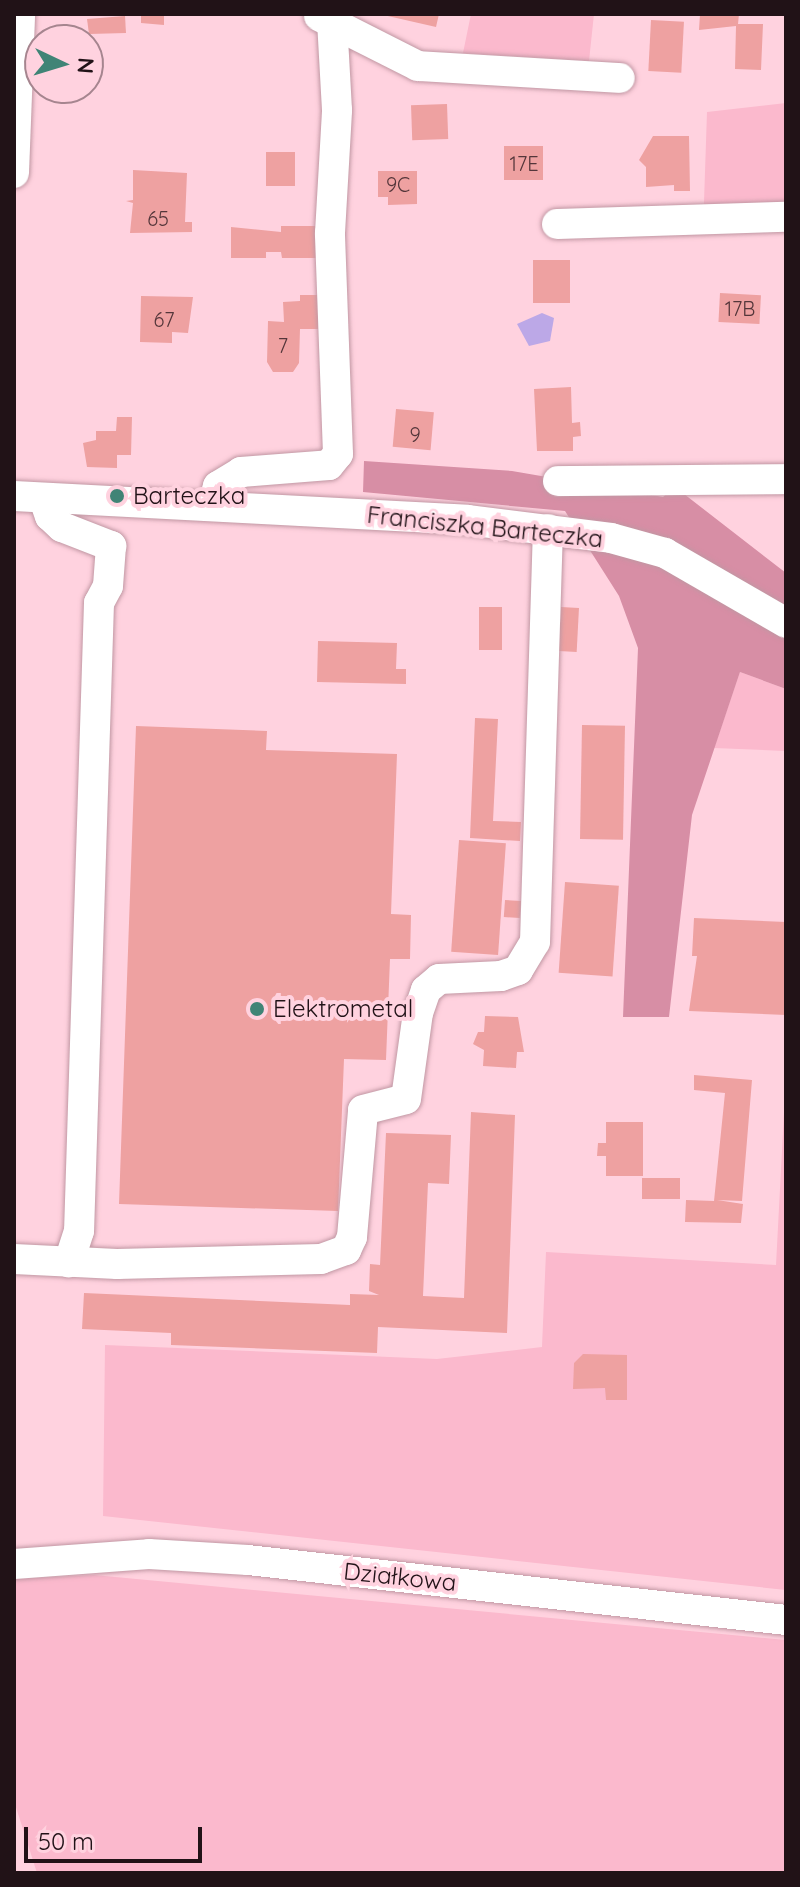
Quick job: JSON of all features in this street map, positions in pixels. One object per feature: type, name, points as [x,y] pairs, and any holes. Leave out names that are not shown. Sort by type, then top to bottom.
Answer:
[{"type":"street","points":[[14,173],[20,14]]},
{"type":"street","points":[[323,17],[418,66],[620,78]]},
{"type":"street","points":[[212,506],[218,486],[241,472],[329,465],[338,454],[330,233],[337,110],[323,17]]},
{"type":"street","points":[[557,224],[786,217]]},
{"type":"street","points":[[558,481],[786,479]]},
{"type":"street","name":"Franciszka Barteczka","points":[[14,496],[548,529],[665,553],[786,623]]},
{"type":"street","points":[[44,499],[50,516],[62,527],[111,546],[108,586],[99,603],[79,1231],[69,1262]]},
{"type":"street","points":[[14,1259],[69,1262],[321,1259],[346,1250],[352,1237],[363,1110],[406,1099],[418,1013],[426,990],[439,979],[501,976],[518,970],[535,942],[548,529]]},
{"type":"street","name":"Działkowa","points":[[14,1564],[149,1554],[248,1560],[786,1620]]},
{"type":"shaded area","points":[[471,14],[594,14],[589,61],[463,53]]},
{"type":"shaded area","points":[[786,103],[786,229],[703,232],[707,112]]},
{"type":"shaded area","points":[[542,313],[554,318],[550,341],[529,346],[517,324]]},
{"type":"shaded area","points":[[364,461],[512,471],[663,497],[675,487],[786,573],[786,689],[740,672],[692,815],[669,1017],[623,1017],[638,648],[619,596],[565,511],[363,492]]},
{"type":"shaded area","points":[[740,672],[786,689],[786,751],[714,748]]},
{"type":"shaded area","points":[[786,1074],[786,1590],[103,1516],[105,1345],[437,1359],[542,1347],[546,1252],[776,1265]]},
{"type":"shaded area","points":[[94,1575],[786,1640],[786,1873],[37,1873],[14,1801],[15,1579]]},
{"type":"building","points":[[141,14],[164,14],[164,25],[141,23]]},
{"type":"building","points":[[379,14],[439,14],[436,27]]},
{"type":"building","points":[[700,14],[739,14],[738,24],[763,24],[761,70],[735,69],[736,26],[699,30]]},
{"type":"building","points":[[125,16],[126,33],[104,34],[104,24],[88,24],[87,19]]},
{"type":"building","points":[[651,20],[684,22],[681,73],[648,71]]},
{"type":"building","points":[[447,104],[448,139],[412,140],[411,105]]},
{"type":"building","points":[[653,136],[689,136],[690,191],[674,191],[674,185],[646,187],[646,167],[639,160]]},
{"type":"building","points":[[504,146],[543,146],[543,180],[504,180]]},
{"type":"building","points":[[266,152],[295,152],[295,186],[266,186]]},
{"type":"building","points":[[133,170],[187,173],[185,222],[192,222],[192,232],[130,233],[133,203],[126,201],[133,200]]},
{"type":"building","points":[[378,171],[417,171],[417,204],[388,205],[388,197],[378,197]]},
{"type":"building","points":[[281,226],[317,226],[317,258],[282,258],[281,252],[266,252],[266,258],[231,258],[231,227],[281,232]]},
{"type":"building","points":[[533,260],[570,260],[570,303],[533,303]]},
{"type":"building","points":[[720,293],[761,295],[759,324],[718,322]]},
{"type":"building","points":[[300,295],[318,295],[318,329],[300,329],[299,363],[293,372],[273,372],[267,362],[268,321],[284,322],[283,302],[300,301]]},
{"type":"building","points":[[141,296],[193,297],[188,333],[172,332],[172,343],[140,342]]},
{"type":"building","points":[[571,387],[572,423],[580,422],[581,436],[573,437],[573,451],[537,451],[534,389]]},
{"type":"building","points":[[396,409],[434,412],[431,450],[393,447]]},
{"type":"building","points":[[117,417],[132,417],[131,455],[117,455],[117,468],[87,467],[83,443],[96,440],[96,431],[116,431]]},
{"type":"building","points":[[479,607],[502,607],[502,650],[479,650]]},
{"type":"building","points":[[561,607],[579,608],[577,652],[559,651]]},
{"type":"building","points":[[318,641],[397,643],[396,669],[406,669],[406,684],[317,682]]},
{"type":"building","points":[[475,718],[498,719],[493,821],[521,822],[520,841],[470,838]]},
{"type":"building","points":[[582,725],[625,726],[623,840],[580,839]]},
{"type":"building","name":"Elektrometal","points":[[136,726],[267,731],[266,750],[397,754],[391,914],[411,915],[410,959],[390,959],[386,1060],[344,1059],[338,1211],[119,1204]]},
{"type":"building","points":[[459,840],[506,843],[498,955],[451,952]]},
{"type":"building","points":[[565,882],[619,886],[613,977],[559,973]]},
{"type":"building","points":[[505,900],[521,901],[520,918],[504,917]]},
{"type":"building","points":[[694,918],[786,922],[786,1015],[689,1011],[697,956],[692,956]]},
{"type":"building","points":[[485,1016],[518,1017],[524,1052],[517,1052],[516,1068],[483,1066],[484,1050],[473,1044],[478,1032],[484,1032]]},
{"type":"building","points":[[694,1075],[752,1080],[742,1201],[717,1200],[743,1204],[741,1223],[685,1222],[686,1200],[714,1201],[725,1093],[694,1090]]},
{"type":"building","points":[[471,1112],[515,1115],[507,1333],[378,1327],[377,1353],[171,1345],[171,1333],[82,1329],[84,1293],[350,1305],[350,1294],[379,1295],[369,1291],[370,1264],[380,1265],[386,1133],[451,1135],[449,1184],[428,1183],[423,1296],[464,1298]]},
{"type":"building","points":[[606,1122],[643,1122],[643,1176],[606,1176],[606,1156],[597,1156],[598,1143],[606,1143]]},
{"type":"building","points":[[642,1178],[680,1178],[680,1199],[642,1199]]},
{"type":"building","points":[[583,1354],[627,1355],[627,1400],[606,1400],[605,1388],[573,1389],[574,1363]]},
{"type":"place","name":"Barteczka","points":[[117,496]]},
{"type":"place","name":"Elektrometal","points":[[257,1009]]}]
